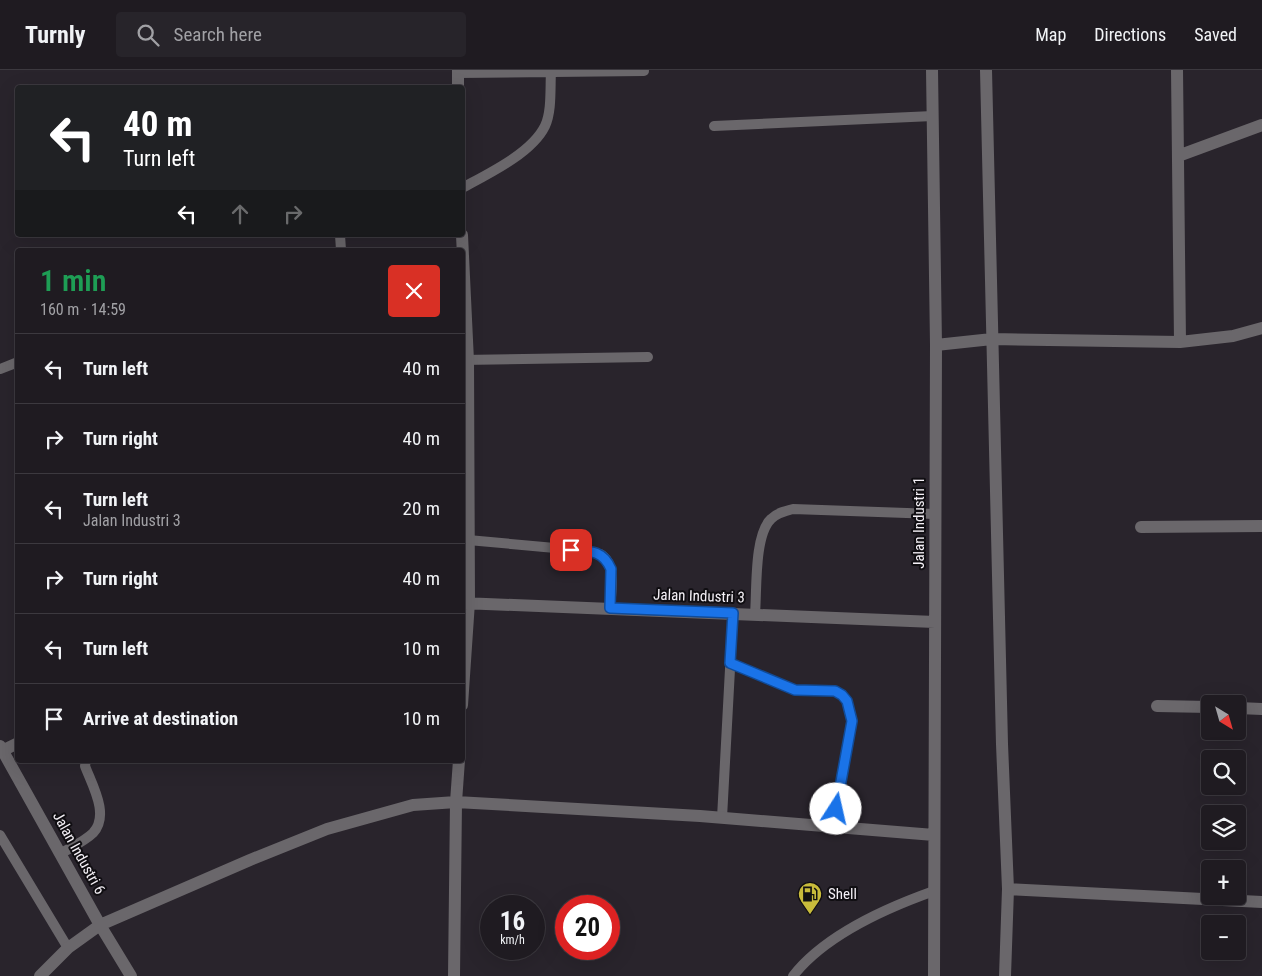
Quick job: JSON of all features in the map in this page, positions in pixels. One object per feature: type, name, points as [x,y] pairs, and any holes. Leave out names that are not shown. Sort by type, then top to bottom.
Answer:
[{"type":"street","name":"Jalan Industri 1","points":[[932,70],[936,344],[934,976]]},
{"type":"street","points":[[986,70],[1002,744],[1008,889],[1005,976]]},
{"type":"street","points":[[1176,70],[1180,342]]},
{"type":"street","points":[[458,72],[458,85]]},
{"type":"street","points":[[1178,156],[1262,125]]},
{"type":"street","points":[[936,344],[992,340],[1180,342],[1233,336],[1262,328]]},
{"type":"street","points":[[465,360],[468,540],[465,635]]},
{"type":"street","points":[[1141,527],[1262,526]]},
{"type":"street","name":"Jalan Industri 3","points":[[466,603],[935,622]]},
{"type":"street","points":[[1157,706],[1201,708]]},
{"type":"street","points":[[1246,708],[1262,709]]},
{"type":"street","points":[[1,749],[15,743]]},
{"type":"street","name":"Jalan Industri 6","points":[[1,749],[100,925],[131,976]]},
{"type":"street","points":[[454,976],[456,802],[459,763]]},
{"type":"street","points":[[40,976],[68,948],[100,925],[250,860],[327,830],[413,806],[456,802],[722,818],[934,835]]},
{"type":"street","points":[[1008,889],[1262,902]]},
{"type":"lane","points":[[458,72],[644,71]]},
{"type":"lane","points":[[465,186],[515,158],[531,144],[545,126],[549,110],[551,72]]},
{"type":"lane","points":[[714,126],[933,116]]},
{"type":"lane","points":[[465,360],[648,357]]},
{"type":"lane","points":[[0,369],[15,363]]},
{"type":"lane","points":[[755,614],[760,541],[764,528],[772,518],[793,509],[935,514]]},
{"type":"lane","points":[[468,540],[588,551],[600,554],[605,558],[611,569],[610,608]]},
{"type":"lane","points":[[722,818],[733,613]]},
{"type":"lane","points":[[730,663],[795,690],[835,691],[847,701],[852,721],[833,827]]},
{"type":"lane","points":[[60,854],[92,834],[100,818],[100,808],[86,763]]},
{"type":"lane","points":[[0,835],[68,948]]},
{"type":"lane","points":[[792,976],[821,948],[868,919],[902,902],[934,891]]},
{"type":"place","name":"Shell","points":[[810,915]]},
{"type":"route","points":[[571,550],[600,554],[609,563],[611,569],[610,608],[733,613],[730,663],[795,690],[835,691],[842,695],[847,701],[852,721],[836,809]]}]
